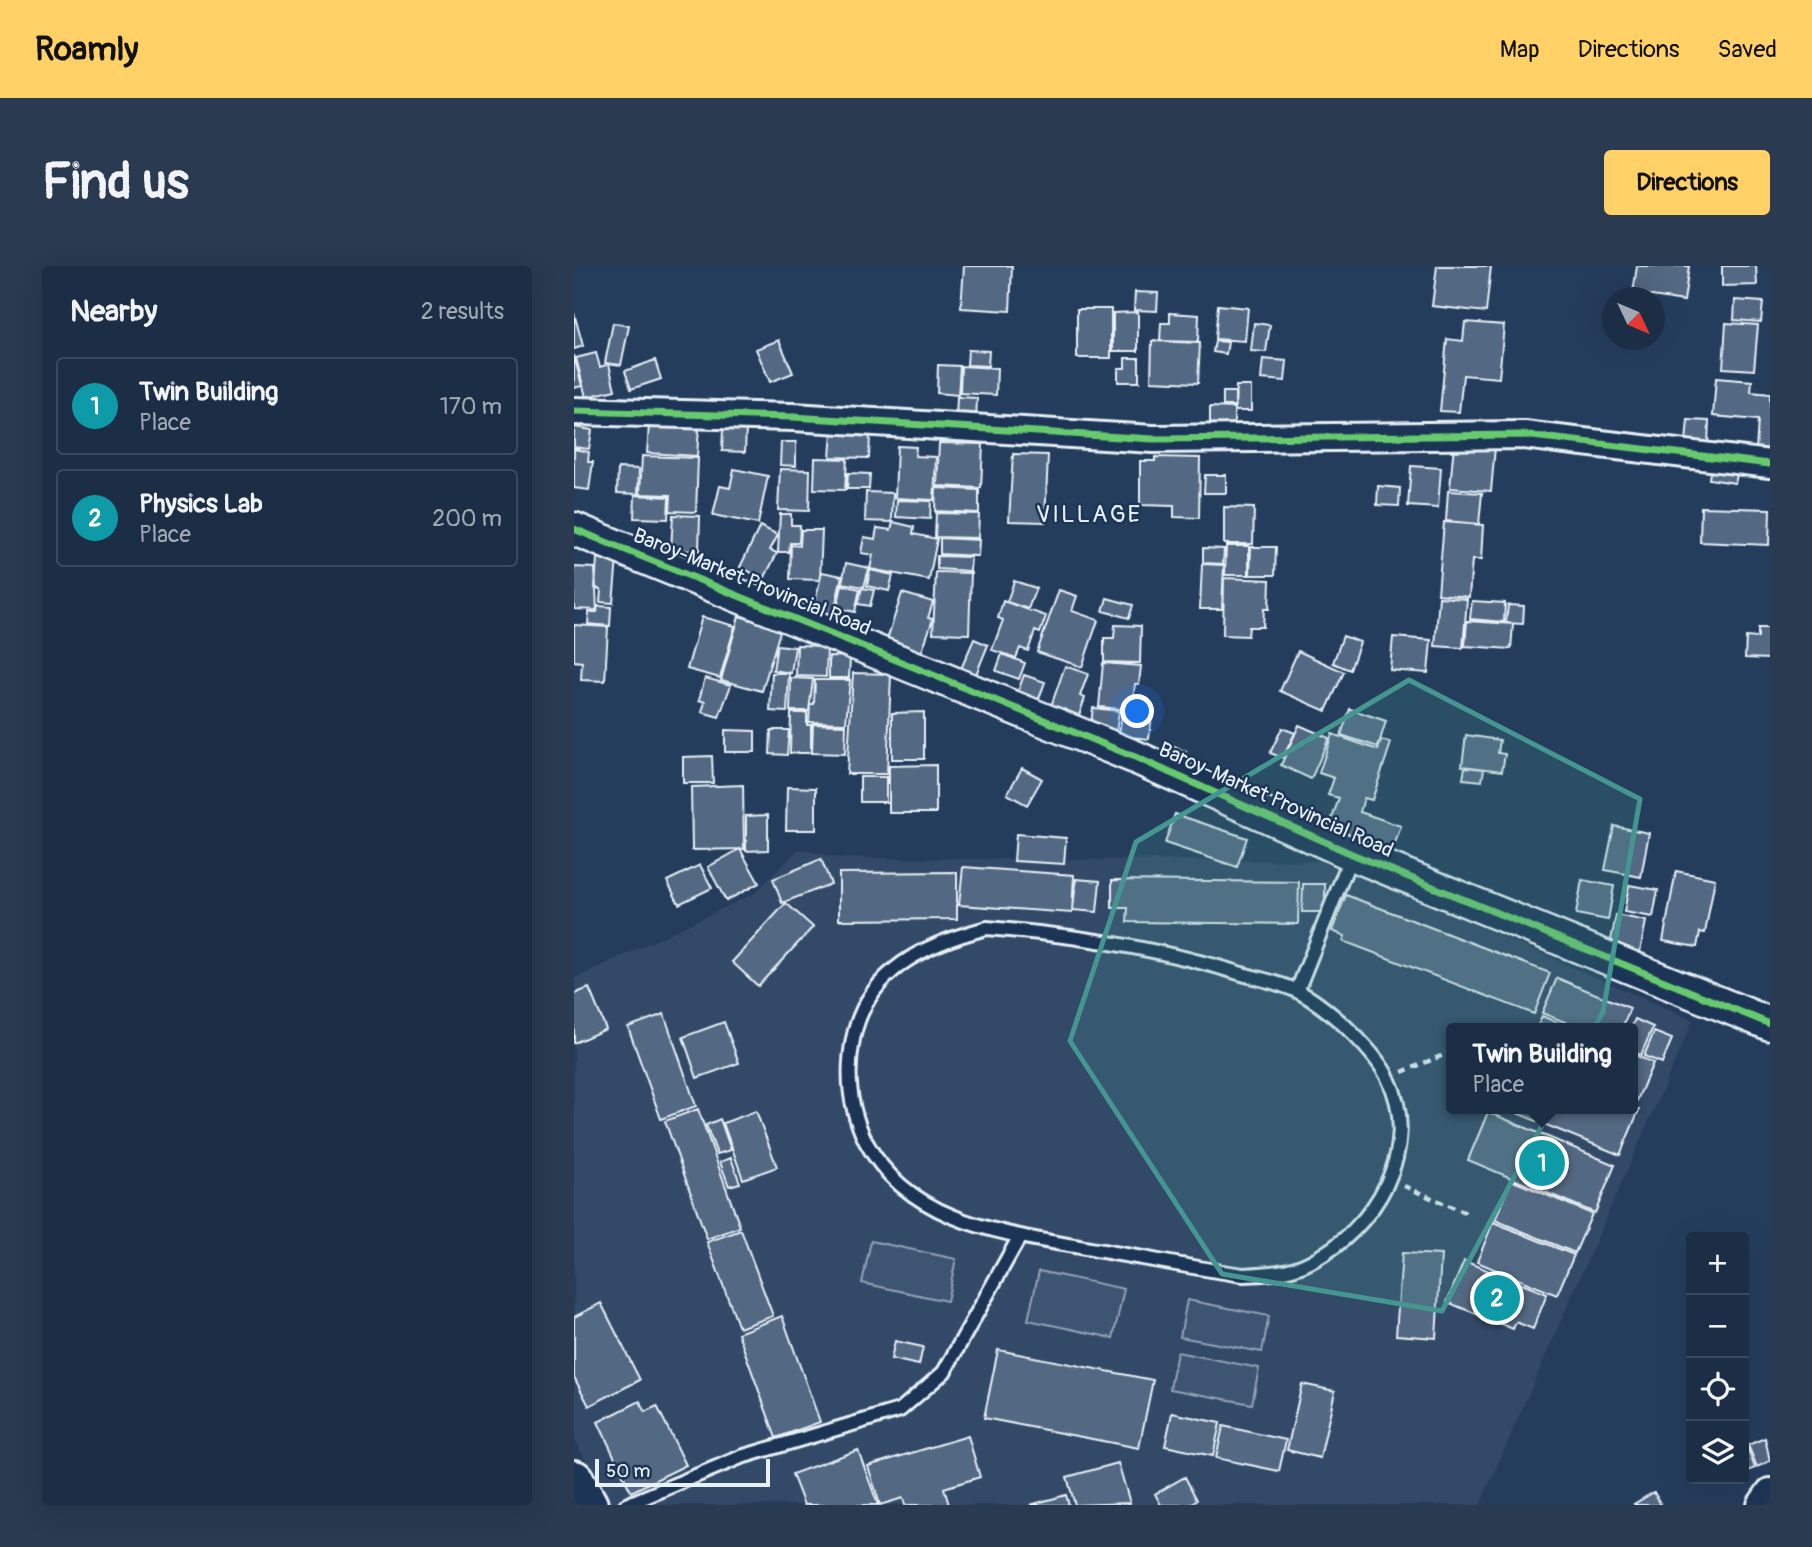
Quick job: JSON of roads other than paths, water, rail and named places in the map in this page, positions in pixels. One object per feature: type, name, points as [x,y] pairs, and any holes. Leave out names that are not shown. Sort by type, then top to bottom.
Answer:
[{"type":"highway","points":[[574,1480],[588,1505]]},
{"type":"street","points":[[574,411],[793,417],[1153,439],[1524,435],[1770,464]]},
{"type":"street","name":"Baroy-Market Provincial Road","points":[[574,529],[1135,757],[1352,854],[1770,1024]]},
{"type":"street","points":[[1761,1505],[1770,1492]]},
{"type":"lane","points":[[1297,990],[1352,854]]},
{"type":"lane","points":[[987,928],[1075,935],[1168,954],[1297,990],[1331,1013],[1363,1042],[1388,1077],[1399,1113],[1400,1143],[1390,1180],[1367,1217],[1339,1244],[1308,1263],[1276,1273],[1230,1274],[1020,1236],[966,1222],[930,1207],[891,1178],[877,1161],[859,1128],[851,1099],[848,1063],[857,1019],[881,981],[912,954],[945,939],[987,928]]},
{"type":"lane","points":[[626,1505],[752,1453],[900,1410],[944,1372],[1020,1236]]},
{"type":"place","name":"Twin Building","points":[[1542,1163]]},
{"type":"place","name":"Physics Lab","points":[[1497,1298]]},
{"type":"district","name":"VILLAGE","points":[[1089,514]]}]
